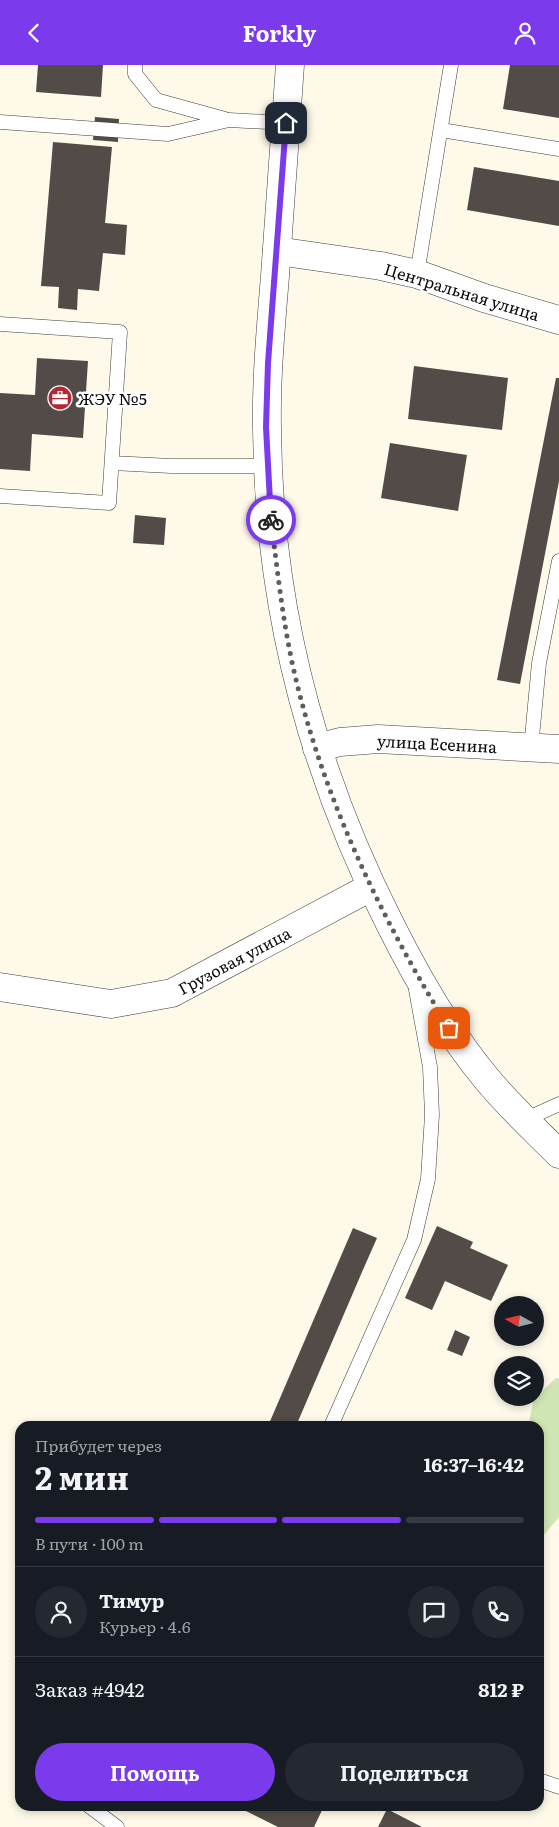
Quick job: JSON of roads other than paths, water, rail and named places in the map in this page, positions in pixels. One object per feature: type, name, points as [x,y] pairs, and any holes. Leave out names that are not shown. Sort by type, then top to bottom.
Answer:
[{"type":"street","points":[[290,65],[268,363],[266,427],[270,517],[278,582],[292,662],[330,787],[371,887],[413,969],[454,1035],[485,1077],[524,1120],[559,1154]]},
{"type":"street","name":"Центральная улица","points":[[277,251],[381,266],[417,274],[484,298],[559,320]]},
{"type":"street","name":"улица Есенина","points":[[317,748],[340,742],[378,739],[559,749]]},
{"type":"street","name":"Грузовая улица","points":[[0,987],[111,1004],[172,993],[371,887]]},
{"type":"lane","points":[[135,65],[135,74],[156,100],[229,120],[286,123]]},
{"type":"lane","points":[[417,274],[451,65]]},
{"type":"lane","points":[[0,122],[168,134],[229,120]]},
{"type":"lane","points":[[441,131],[559,149]]},
{"type":"lane","points":[[0,324],[120,332],[109,503],[0,496]]},
{"type":"lane","points":[[112,463],[170,467],[268,466]]},
{"type":"lane","points":[[531,748],[539,663],[559,561]]},
{"type":"lane","points":[[333,1421],[414,1240],[428,1179],[432,1115],[430,1067],[413,969]]},
{"type":"lane","points":[[524,1120],[559,1104]]},
{"type":"lane","points":[[544,1782],[559,1787]]},
{"type":"lane","points":[[96,1811],[117,1827]]},
{"type":"place","name":"ЖЭУ №5","points":[[60,398]]}]
